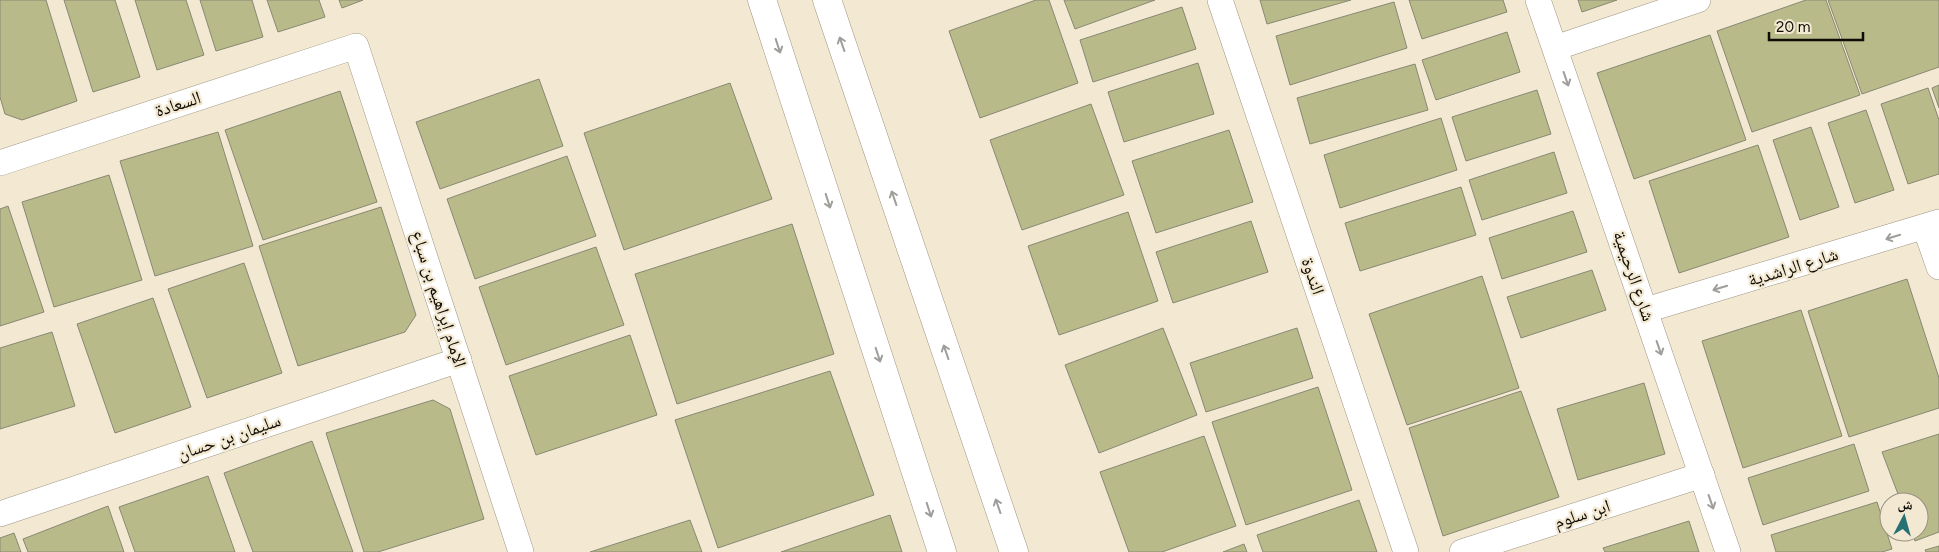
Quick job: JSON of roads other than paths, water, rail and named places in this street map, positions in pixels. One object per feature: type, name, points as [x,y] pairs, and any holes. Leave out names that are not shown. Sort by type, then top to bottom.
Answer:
[{"type":"street","points":[[762,0],[942,552]]},
{"type":"street","points":[[827,0],[1014,552]]},
{"type":"street","name":"الندوة","points":[[1220,0],[1406,552]]},
{"type":"street","name":"شارع الرحيمية","points":[[1538,0],[1728,552]]},
{"type":"street","points":[[1555,48],[1698,0]]},
{"type":"street","name":"السعادة","points":[[0,163],[356,46]]},
{"type":"street","name":"الإمام إبراهيم بن سباع","points":[[356,46],[521,552]]},
{"type":"street","points":[[1932,224],[1939,267]]},
{"type":"street","name":"شارع الراشدية","points":[[1646,310],[1932,224]]},
{"type":"street","name":"سليمان بن حسان","points":[[0,514],[459,360]]},
{"type":"street","name":"ابن سلوم","points":[[1462,552],[1702,475]]}]
